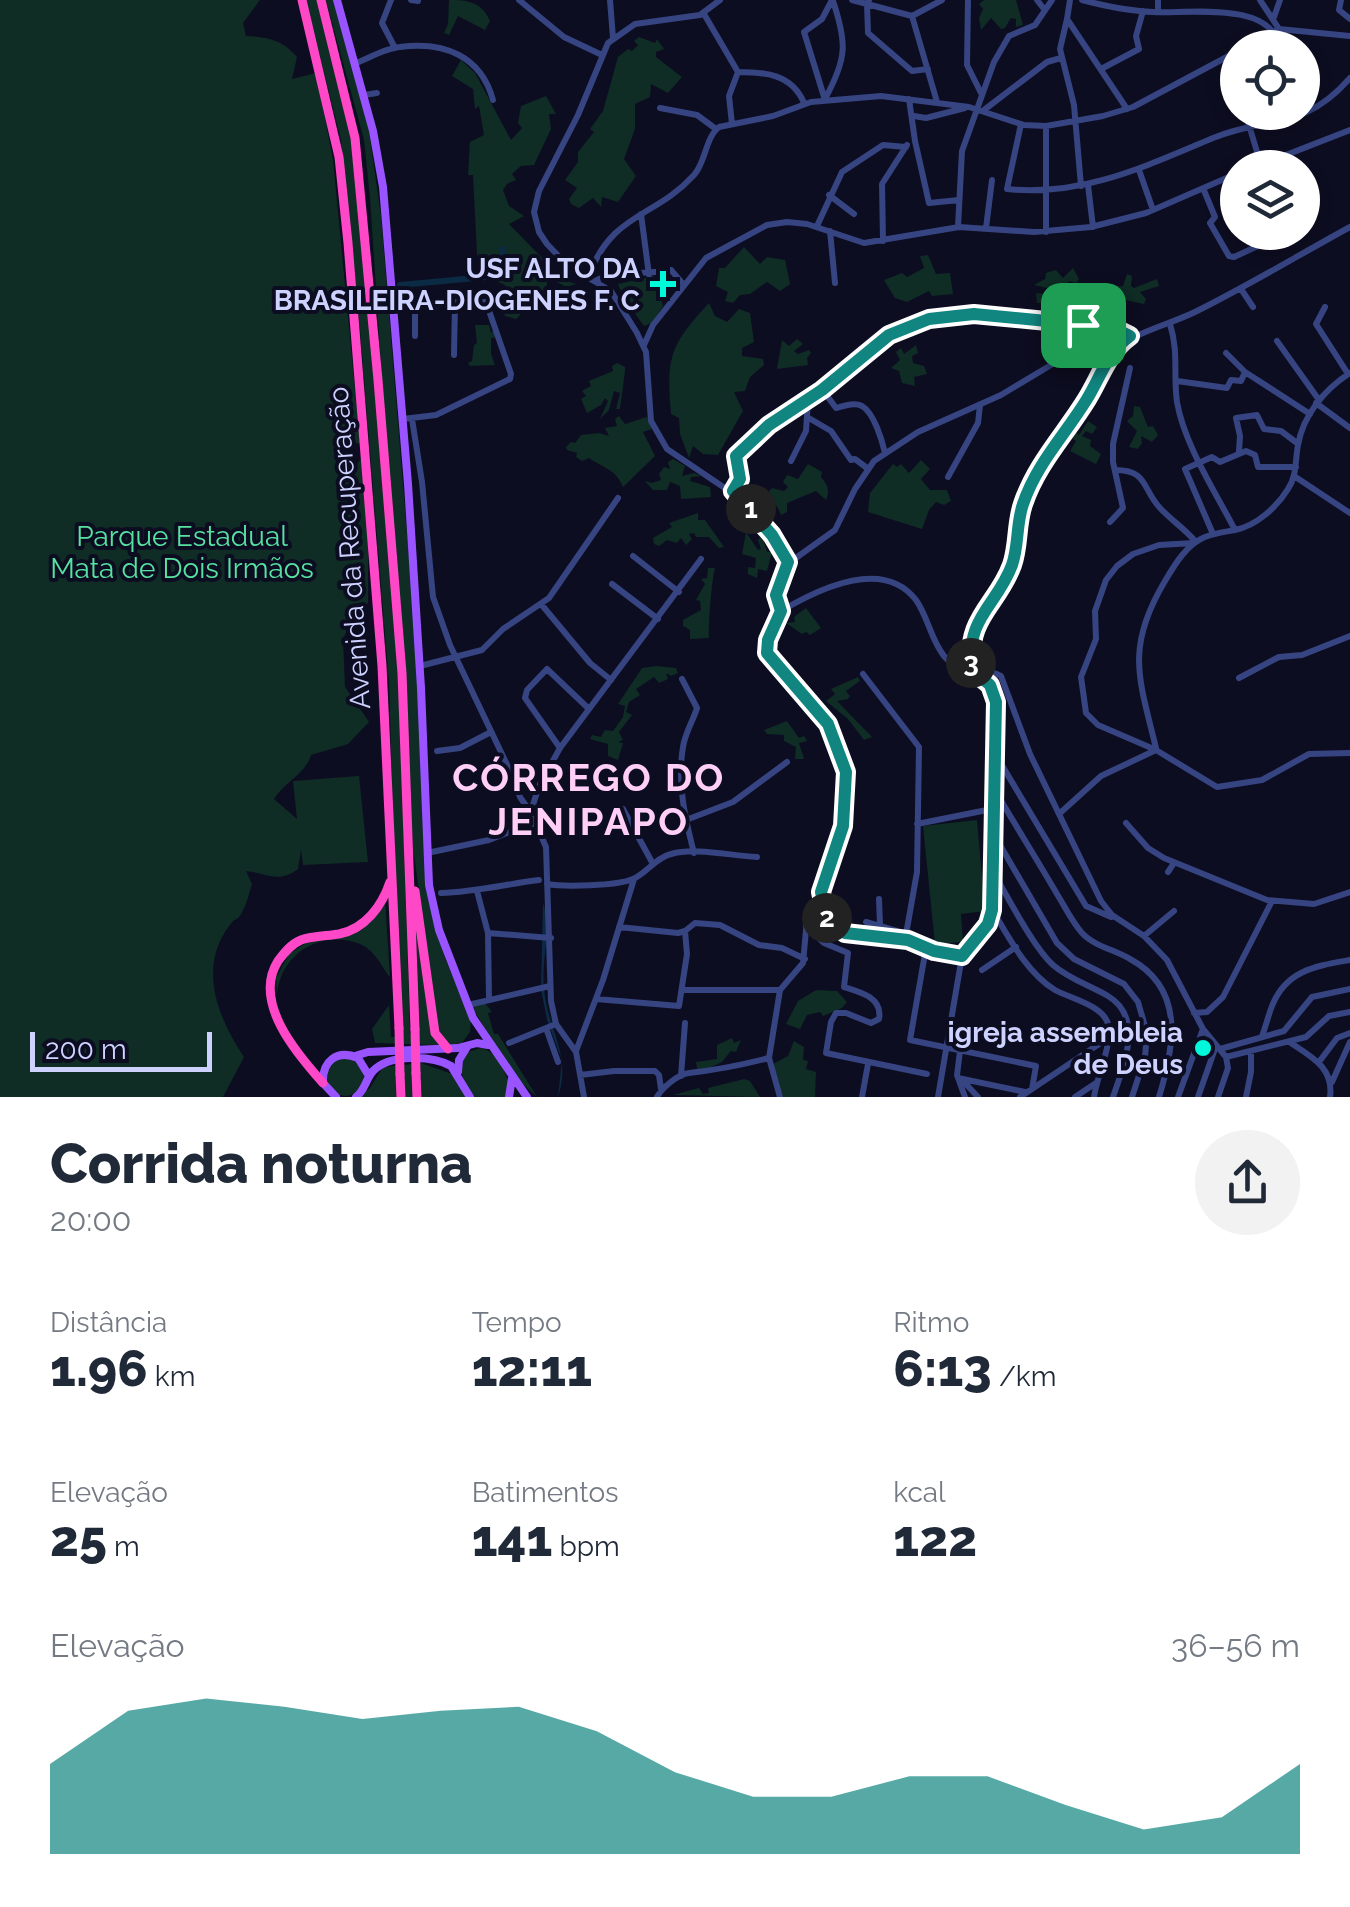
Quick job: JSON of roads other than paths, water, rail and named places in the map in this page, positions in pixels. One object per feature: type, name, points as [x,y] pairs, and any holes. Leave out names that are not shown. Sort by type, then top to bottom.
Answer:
[{"type":"highway","name":"Avenida da Recuperação","points":[[302,0],[339,157],[348,242],[382,666],[401,1097]]},
{"type":"highway","name":"Avenida da Recuperação","points":[[321,0],[354,138],[402,673],[418,1097]]},
{"type":"highway","points":[[408,849],[435,1033],[448,1049]]},
{"type":"highway","points":[[323,1083],[282,1028],[273,1006],[275,966],[286,950],[300,940],[356,928],[382,902],[392,874]]},
{"type":"main road","points":[[338,0],[364,96],[382,187],[407,419],[429,884],[440,930],[473,1018],[527,1097]]},
{"type":"main road","points":[[458,1072],[459,1060],[474,1033],[473,1018]]},
{"type":"main road","points":[[354,1056],[479,1043],[492,1048]]},
{"type":"main road","points":[[334,1096],[323,1083],[329,1061],[343,1054],[363,1062],[368,1076],[364,1090],[356,1097]]},
{"type":"main road","points":[[368,1076],[389,1062],[426,1058],[446,1062],[458,1072],[470,1097]]},
{"type":"main road","points":[[509,1097],[512,1078]]},
{"type":"street","points":[[390,0],[382,22],[394,48]]},
{"type":"street","points":[[519,0],[564,37],[602,55]]},
{"type":"street","points":[[610,0],[613,39]]},
{"type":"street","points":[[720,0],[704,14],[643,21],[613,39],[534,202],[539,232],[547,244],[568,266],[610,291],[643,346],[649,374],[649,413],[655,432],[669,452],[733,491],[772,535],[788,562]]},
{"type":"street","points":[[826,99],[804,32],[822,19],[832,0]]},
{"type":"street","points":[[826,99],[844,63],[845,52],[832,0]]},
{"type":"street","points":[[852,0],[912,16],[942,0]]},
{"type":"street","points":[[957,0],[968,0],[966,65],[983,96]]},
{"type":"street","points":[[1036,0],[1044,10]]},
{"type":"street","points":[[958,227],[962,151],[1001,46],[1009,36],[1035,25],[1052,0]]},
{"type":"street","points":[[1070,0],[1061,58],[1072,99],[1093,227]]},
{"type":"street","points":[[1082,0],[1142,12],[1238,13],[1254,16],[1276,30]]},
{"type":"street","points":[[1158,0],[1158,12]]},
{"type":"street","points":[[1260,0],[1274,19],[1276,30]]},
{"type":"street","points":[[1274,19],[1280,0]]},
{"type":"street","points":[[1342,0],[1339,10],[1350,18]]},
{"type":"street","points":[[868,2],[868,34],[912,71],[928,69]]},
{"type":"street","points":[[1102,69],[1138,49],[1136,36],[1142,12]]},
{"type":"street","points":[[704,14],[738,72]]},
{"type":"street","points":[[912,16],[938,102]]},
{"type":"street","points":[[1067,19],[1127,109]]},
{"type":"street","points":[[1320,34],[1350,36]]},
{"type":"street","points":[[356,64],[394,48],[462,54],[475,64],[493,100]]},
{"type":"street","points":[[980,110],[1047,62],[1061,58]]},
{"type":"street","points":[[592,279],[602,247],[625,222],[696,174],[716,129],[826,99],[881,96],[969,107],[1022,124],[1046,126],[1127,109],[1220,61]]},
{"type":"street","points":[[738,72],[762,70],[788,82],[798,89],[804,104]]},
{"type":"street","points":[[732,124],[729,96],[738,72]]},
{"type":"street","points":[[1320,105],[1328,102],[1350,78]]},
{"type":"street","points":[[364,96],[378,93]]},
{"type":"street","points":[[910,99],[929,203],[959,200]]},
{"type":"street","points":[[913,115],[926,118],[969,107]]},
{"type":"street","points":[[660,108],[698,115],[716,129]]},
{"type":"street","points":[[1022,124],[1006,190],[1084,185],[1138,170],[1239,130]]},
{"type":"street","points":[[1046,126],[1046,232]]},
{"type":"street","points":[[1298,150],[1350,130]]},
{"type":"street","points":[[883,241],[882,184],[914,136]]},
{"type":"street","points":[[817,226],[842,172],[888,143],[906,147]]},
{"type":"street","points":[[1138,170],[1152,210]]},
{"type":"street","points":[[986,228],[992,180]]},
{"type":"street","points":[[643,346],[653,325],[684,284],[716,251],[764,226],[787,222],[817,226],[858,242],[958,227],[1046,232],[1093,227],[1152,210],[1220,181]]},
{"type":"street","points":[[1203,188],[1215,217],[1210,222],[1220,240]]},
{"type":"street","points":[[829,195],[854,214]]},
{"type":"street","points":[[644,212],[648,274]]},
{"type":"street","points":[[938,1097],[962,956],[988,924],[992,910],[995,695],[975,671],[971,642],[985,608],[1011,568],[1020,514],[1031,484],[1108,359],[1130,336],[1170,324],[1241,289],[1350,227]]},
{"type":"street","points":[[830,231],[836,283]]},
{"type":"street","points":[[1226,250],[1234,257],[1249,250]]},
{"type":"street","points":[[592,279],[671,270],[684,284]]},
{"type":"street","points":[[1241,289],[1253,307]]},
{"type":"street","points":[[454,356],[455,302]]},
{"type":"street","points":[[393,308],[486,302],[512,376],[436,415],[407,419],[422,482],[430,583],[440,620],[546,847],[543,882],[551,938],[550,986],[556,1024],[576,1052],[584,1097]]},
{"type":"street","points":[[415,306],[415,336]]},
{"type":"street","points":[[1325,307],[1316,324],[1349,374],[1318,401],[1310,414],[1298,443],[1290,488],[1253,524],[1195,542],[1146,549],[1110,572],[1097,603],[1096,639],[1082,669],[1081,685],[1088,717],[1156,750],[1204,782],[1226,788],[1262,780],[1309,754],[1350,754]]},
{"type":"street","points":[[733,491],[740,479],[736,456],[769,425],[822,390],[882,340],[914,323],[940,316],[988,314],[1108,327],[1130,336]]},
{"type":"street","points":[[1170,324],[1178,349],[1176,398],[1182,424],[1236,530]]},
{"type":"street","points":[[1277,341],[1318,401],[1350,428]]},
{"type":"street","points":[[1226,353],[1245,372],[1310,414]]},
{"type":"street","points":[[780,1097],[769,1058],[780,990],[805,960],[806,926],[843,826],[846,772],[828,724],[767,653],[768,640],[781,611],[776,595],[788,562],[835,530],[868,468],[885,452],[1061,359]]},
{"type":"street","points":[[1110,522],[1123,508],[1115,470],[1115,431],[1130,368]]},
{"type":"street","points":[[1177,381],[1227,388],[1231,380],[1241,381],[1245,372]]},
{"type":"street","points":[[822,390],[836,408],[852,404],[866,410],[882,438],[885,452]]},
{"type":"street","points":[[791,461],[803,440],[808,398]]},
{"type":"street","points":[[948,477],[978,423],[980,405]]},
{"type":"street","points":[[1239,452],[1236,418],[1257,415],[1264,429],[1281,431],[1298,443]]},
{"type":"street","points":[[807,417],[831,431],[851,460],[855,458],[868,468]]},
{"type":"street","points":[[1212,534],[1185,468],[1212,457],[1220,462],[1239,452],[1255,454],[1258,468],[1296,467]]},
{"type":"street","points":[[1115,470],[1130,470],[1139,476],[1158,506],[1195,542]]},
{"type":"street","points":[[1294,476],[1350,514]]},
{"type":"street","points":[[408,484],[422,482]]},
{"type":"street","points":[[420,666],[482,650],[557,591],[618,498]]},
{"type":"street","points":[[1156,750],[1140,689],[1138,645],[1160,589],[1195,542]]},
{"type":"street","points":[[633,556],[678,592]]},
{"type":"street","points":[[531,812],[560,748],[701,559]]},
{"type":"street","points":[[781,611],[858,579],[887,580],[915,598],[948,660],[1002,678],[1025,744],[1058,814],[1101,901],[1117,918]]},
{"type":"street","points":[[612,584],[658,620]]},
{"type":"street","points":[[541,604],[590,662],[611,680]]},
{"type":"street","points":[[1239,678],[1278,657],[1302,655],[1350,636]]},
{"type":"street","points":[[560,748],[524,697],[544,669],[589,709]]},
{"type":"street","points":[[862,674],[919,747],[917,872],[906,937]]},
{"type":"street","points":[[682,679],[697,708],[683,746],[682,790],[694,853]]},
{"type":"street","points":[[438,751],[460,748],[491,732]]},
{"type":"street","points":[[1058,814],[1101,776],[1156,750]]},
{"type":"street","points":[[994,751],[1086,906],[1117,918],[1144,936],[1172,967],[1196,1017],[1226,1057],[1228,1068],[1218,1097]]},
{"type":"street","points":[[686,820],[733,802],[787,762]]},
{"type":"street","points":[[993,786],[1079,929],[1090,939],[1139,964],[1151,974],[1160,990],[1168,1006],[1173,1034],[1172,1056],[1159,1097]]},
{"type":"street","points":[[623,809],[653,864]]},
{"type":"street","points":[[917,824],[992,809]]},
{"type":"street","points":[[1126,822],[1148,848],[1174,864],[1272,901],[1314,904],[1350,892]]},
{"type":"street","points":[[427,852],[439,853],[489,840],[533,823]]},
{"type":"street","points":[[992,832],[1058,943],[1074,959],[1127,986],[1138,1002],[1148,1033],[1132,1097]]},
{"type":"street","points":[[441,893],[477,892],[501,884],[543,882],[570,886],[634,879],[670,854],[757,857]]},
{"type":"street","points":[[1168,872],[1174,864]]},
{"type":"street","points":[[992,871],[1048,960],[1120,1006],[1129,1040],[1113,1097]]},
{"type":"street","points":[[576,1052],[634,879]]},
{"type":"street","points":[[822,886],[826,916],[842,931],[906,937]]},
{"type":"street","points":[[477,892],[488,933],[490,1000]]},
{"type":"street","points":[[879,899],[880,925]]},
{"type":"street","points":[[1196,1017],[1223,997],[1272,901]]},
{"type":"street","points":[[992,910],[1048,986],[1105,1016],[1109,1030],[1094,1097]]},
{"type":"street","points":[[1144,936],[1174,911]]},
{"type":"street","points":[[866,922],[926,948],[962,956]]},
{"type":"street","points":[[596,999],[678,1006],[687,954],[686,931],[692,924],[714,923],[759,945],[780,947],[805,960]]},
{"type":"street","points":[[806,926],[824,943],[848,954],[844,987],[863,992],[876,1002],[880,1012],[878,1020],[872,1023],[842,1012],[835,1014],[826,1054],[927,1074]]},
{"type":"street","points":[[619,927],[686,931]]},
{"type":"street","points":[[488,933],[551,938]]},
{"type":"street","points":[[982,970],[1016,947]]},
{"type":"street","points":[[926,948],[910,1040],[1036,1066],[1024,1094]]},
{"type":"street","points":[[1261,1037],[1276,997],[1292,976],[1350,960]]},
{"type":"street","points":[[908,990],[920,983]]},
{"type":"street","points":[[468,1006],[550,986]]},
{"type":"street","points":[[1218,1047],[1288,1028],[1312,997],[1350,989]]},
{"type":"street","points":[[682,990],[780,990]]},
{"type":"street","points":[[1226,1057],[1306,1038],[1329,1016],[1350,1012]]},
{"type":"street","points":[[682,1076],[685,1023]]},
{"type":"street","points":[[509,1043],[556,1024]]},
{"type":"street","points":[[546,1028],[558,1062]]},
{"type":"street","points":[[1178,1097],[1204,1029]]},
{"type":"street","points":[[1319,1062],[1337,1038],[1350,1034]]},
{"type":"street","points":[[958,1079],[1024,1094],[1106,1039]]},
{"type":"street","points":[[1290,1042],[1319,1062],[1332,1082]]},
{"type":"street","points":[[1330,1097],[1332,1082],[1350,1042]]},
{"type":"street","points":[[1198,1097],[1218,1047]]},
{"type":"street","points":[[960,1051],[958,1079],[965,1097]]},
{"type":"street","points":[[1246,1097],[1250,1052]]},
{"type":"street","points":[[580,1075],[614,1070],[656,1072],[659,1093],[682,1076],[769,1058]]},
{"type":"street","points":[[862,1097],[868,1064]]},
{"type":"street","points":[[958,1079],[978,1097]]},
{"type":"street","points":[[1075,1097],[1097,1082]]},
{"type":"water","points":[[543,903],[547,923],[544,989],[561,1058],[541,989]]},
{"type":"waterway","name":"CÓRREGO DO JENIPAPO","points":[[400,285],[497,276],[504,264],[503,249]]},
{"type":"place","name":"USF ALTO DA BRASILEIRA-DIOGENES F. C","points":[[663,284]]},
{"type":"place","name":"igreja assembleia de Deus","points":[[1203,1048]]},
{"type":"district","name":"CÓRREGO DO JENIPAPO","points":[[589,800]]},
{"type":"park label","name":"Parque Estadual Mata de Dois Irmãos","points":[[182,552]]}]
